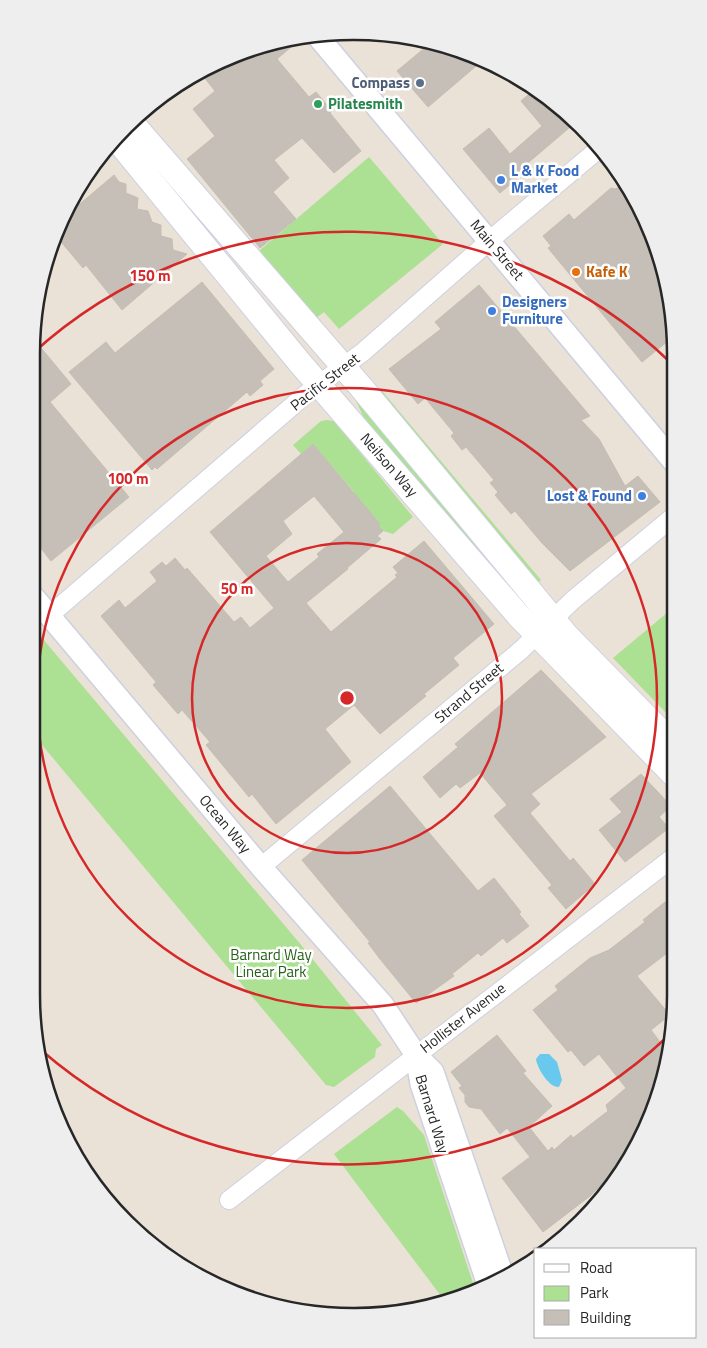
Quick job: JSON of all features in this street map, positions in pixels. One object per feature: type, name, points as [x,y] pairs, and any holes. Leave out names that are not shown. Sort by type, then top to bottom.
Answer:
[{"type":"main road","name":"Neilson Way","points":[[136,128],[332,375],[545,627],[667,767]]},
{"type":"main road","name":"Neilson Way","points":[[121,144],[332,375]]},
{"type":"main road","name":"Neilson Way","points":[[545,627],[667,739]]},
{"type":"street","name":"Main Street","points":[[323,42],[667,454]]},
{"type":"street","name":"Pacific Street","points":[[50,616],[332,375],[363,352],[594,153]]},
{"type":"street","name":"Strand Street","points":[[261,867],[667,522]]},
{"type":"street","name":"Ocean Way","points":[[40,604],[261,867],[383,1005],[416,1055]]},
{"type":"street","name":"Hollister Avenue","points":[[229,1200],[667,862]]},
{"type":"street","name":"Barnard Way","points":[[416,1055],[433,1072],[502,1270]]},
{"type":"street","name":"Barnard Way","points":[[416,1055],[421,1084],[486,1279]]},
{"type":"green space","points":[[369,157],[443,244],[339,329],[324,312],[315,319],[264,258],[260,250]]},
{"type":"green space","points":[[382,391],[541,580],[538,583],[378,393]]},
{"type":"green space","points":[[356,401],[480,549],[479,551],[366,422]]},
{"type":"green space","points":[[321,421],[334,421],[413,517],[393,534],[383,531],[378,526],[380,524],[362,503],[350,495],[354,492],[313,444],[301,454],[293,445]]},
{"type":"green space","points":[[667,613],[667,714],[613,658]]},
{"type":"green space","name":"Barnard Way Linear Park","points":[[40,635],[302,946],[382,1045],[376,1049],[375,1057],[334,1087],[326,1085],[40,743]]},
{"type":"green space","points":[[397,1107],[403,1111],[424,1135],[473,1284],[440,1295],[334,1154]]},
{"type":"water","points":[[540,1054],[549,1054],[557,1062],[562,1080],[559,1087],[551,1084],[541,1072],[536,1059]]},
{"type":"building","points":[[292,46],[277,59],[309,97],[316,92],[332,111],[330,113],[361,151],[334,173],[302,138],[274,160],[289,178],[273,192],[296,219],[260,248],[187,159],[215,136],[193,109],[215,91],[205,78],[253,57]]},
{"type":"building","points":[[424,48],[477,66],[428,107],[397,71]]},
{"type":"building","points":[[529,94],[570,127],[522,168],[525,172],[500,193],[463,149],[489,128],[510,154],[542,126],[521,101]]},
{"type":"building","points":[[114,175],[119,182],[126,184],[126,193],[138,198],[137,209],[148,211],[152,222],[161,225],[161,236],[172,239],[173,250],[187,254],[122,310],[86,265],[83,268],[61,242],[77,207]]},
{"type":"building","points":[[619,186],[635,215],[650,253],[661,292],[666,342],[642,362],[548,248],[551,246],[543,236],[569,214],[574,220],[611,188],[616,189]]},
{"type":"building","points":[[202,282],[274,369],[260,381],[263,385],[250,396],[247,392],[157,469],[155,467],[152,470],[69,372],[106,342],[115,353]]},
{"type":"building","points":[[479,285],[590,416],[581,420],[599,439],[625,486],[638,476],[660,502],[570,571],[542,543],[515,511],[511,514],[495,495],[498,492],[490,483],[494,480],[466,447],[462,450],[451,436],[454,433],[425,398],[418,404],[389,369],[441,329],[435,322]]},
{"type":"building","points":[[40,347],[71,384],[50,402],[129,497],[51,561],[40,547]]},
{"type":"building","points":[[313,444],[380,524],[378,526],[383,531],[377,536],[381,539],[306,603],[331,632],[397,577],[395,575],[398,573],[393,567],[424,541],[494,624],[453,658],[459,665],[424,694],[426,696],[380,734],[354,705],[325,729],[351,762],[276,824],[252,794],[249,797],[206,745],[210,742],[182,710],[178,714],[153,685],[156,682],[101,616],[119,600],[125,608],[157,581],[150,572],[162,562],[166,566],[175,558],[185,570],[187,568],[234,622],[241,617],[250,628],[274,608],[210,532]],"holes":[[[314,496],[344,532],[317,554],[319,557],[288,582],[266,556],[292,534],[283,521]]]},
{"type":"building","points":[[541,670],[606,737],[531,794],[540,804],[530,813],[570,861],[573,858],[595,884],[566,909],[548,888],[552,885],[494,816],[507,805],[480,773],[460,788],[456,784],[440,798],[423,777],[458,747],[455,744]]},
{"type":"building","points":[[641,774],[667,802],[667,810],[659,817],[667,826],[667,830],[625,862],[599,830],[622,812],[610,799]]},
{"type":"building","points":[[390,786],[478,891],[494,878],[521,912],[519,914],[529,926],[507,943],[503,938],[481,956],[478,953],[452,974],[454,976],[416,1003],[380,959],[368,943],[370,942],[302,860]]},
{"type":"building","points":[[665,902],[667,905],[667,953],[637,976],[666,1011],[666,1018],[651,1030],[663,1045],[650,1095],[635,1133],[604,1183],[590,1196],[543,1232],[502,1178],[530,1157],[507,1128],[500,1134],[481,1109],[469,1107],[465,1102],[465,1095],[459,1088],[462,1086],[451,1072],[497,1035],[526,1071],[523,1073],[552,1106],[529,1127],[548,1151],[552,1147],[554,1150],[571,1135],[573,1138],[608,1111],[606,1105],[626,1088],[599,1054],[584,1066],[571,1050],[568,1052],[533,1010],[558,990],[555,986],[590,958],[609,950],[645,922],[643,920]]},
{"type":"place","name":"Compass","points":[[420,83]]},
{"type":"place","name":"Pilatesmith","points":[[318,104]]},
{"type":"place","name":"L & K Food Market","points":[[501,180]]},
{"type":"place","name":"Kafe K","points":[[576,272]]},
{"type":"place","name":"Designers Furniture","points":[[492,311]]},
{"type":"place","name":"Lost & Found","points":[[642,496]]}]
